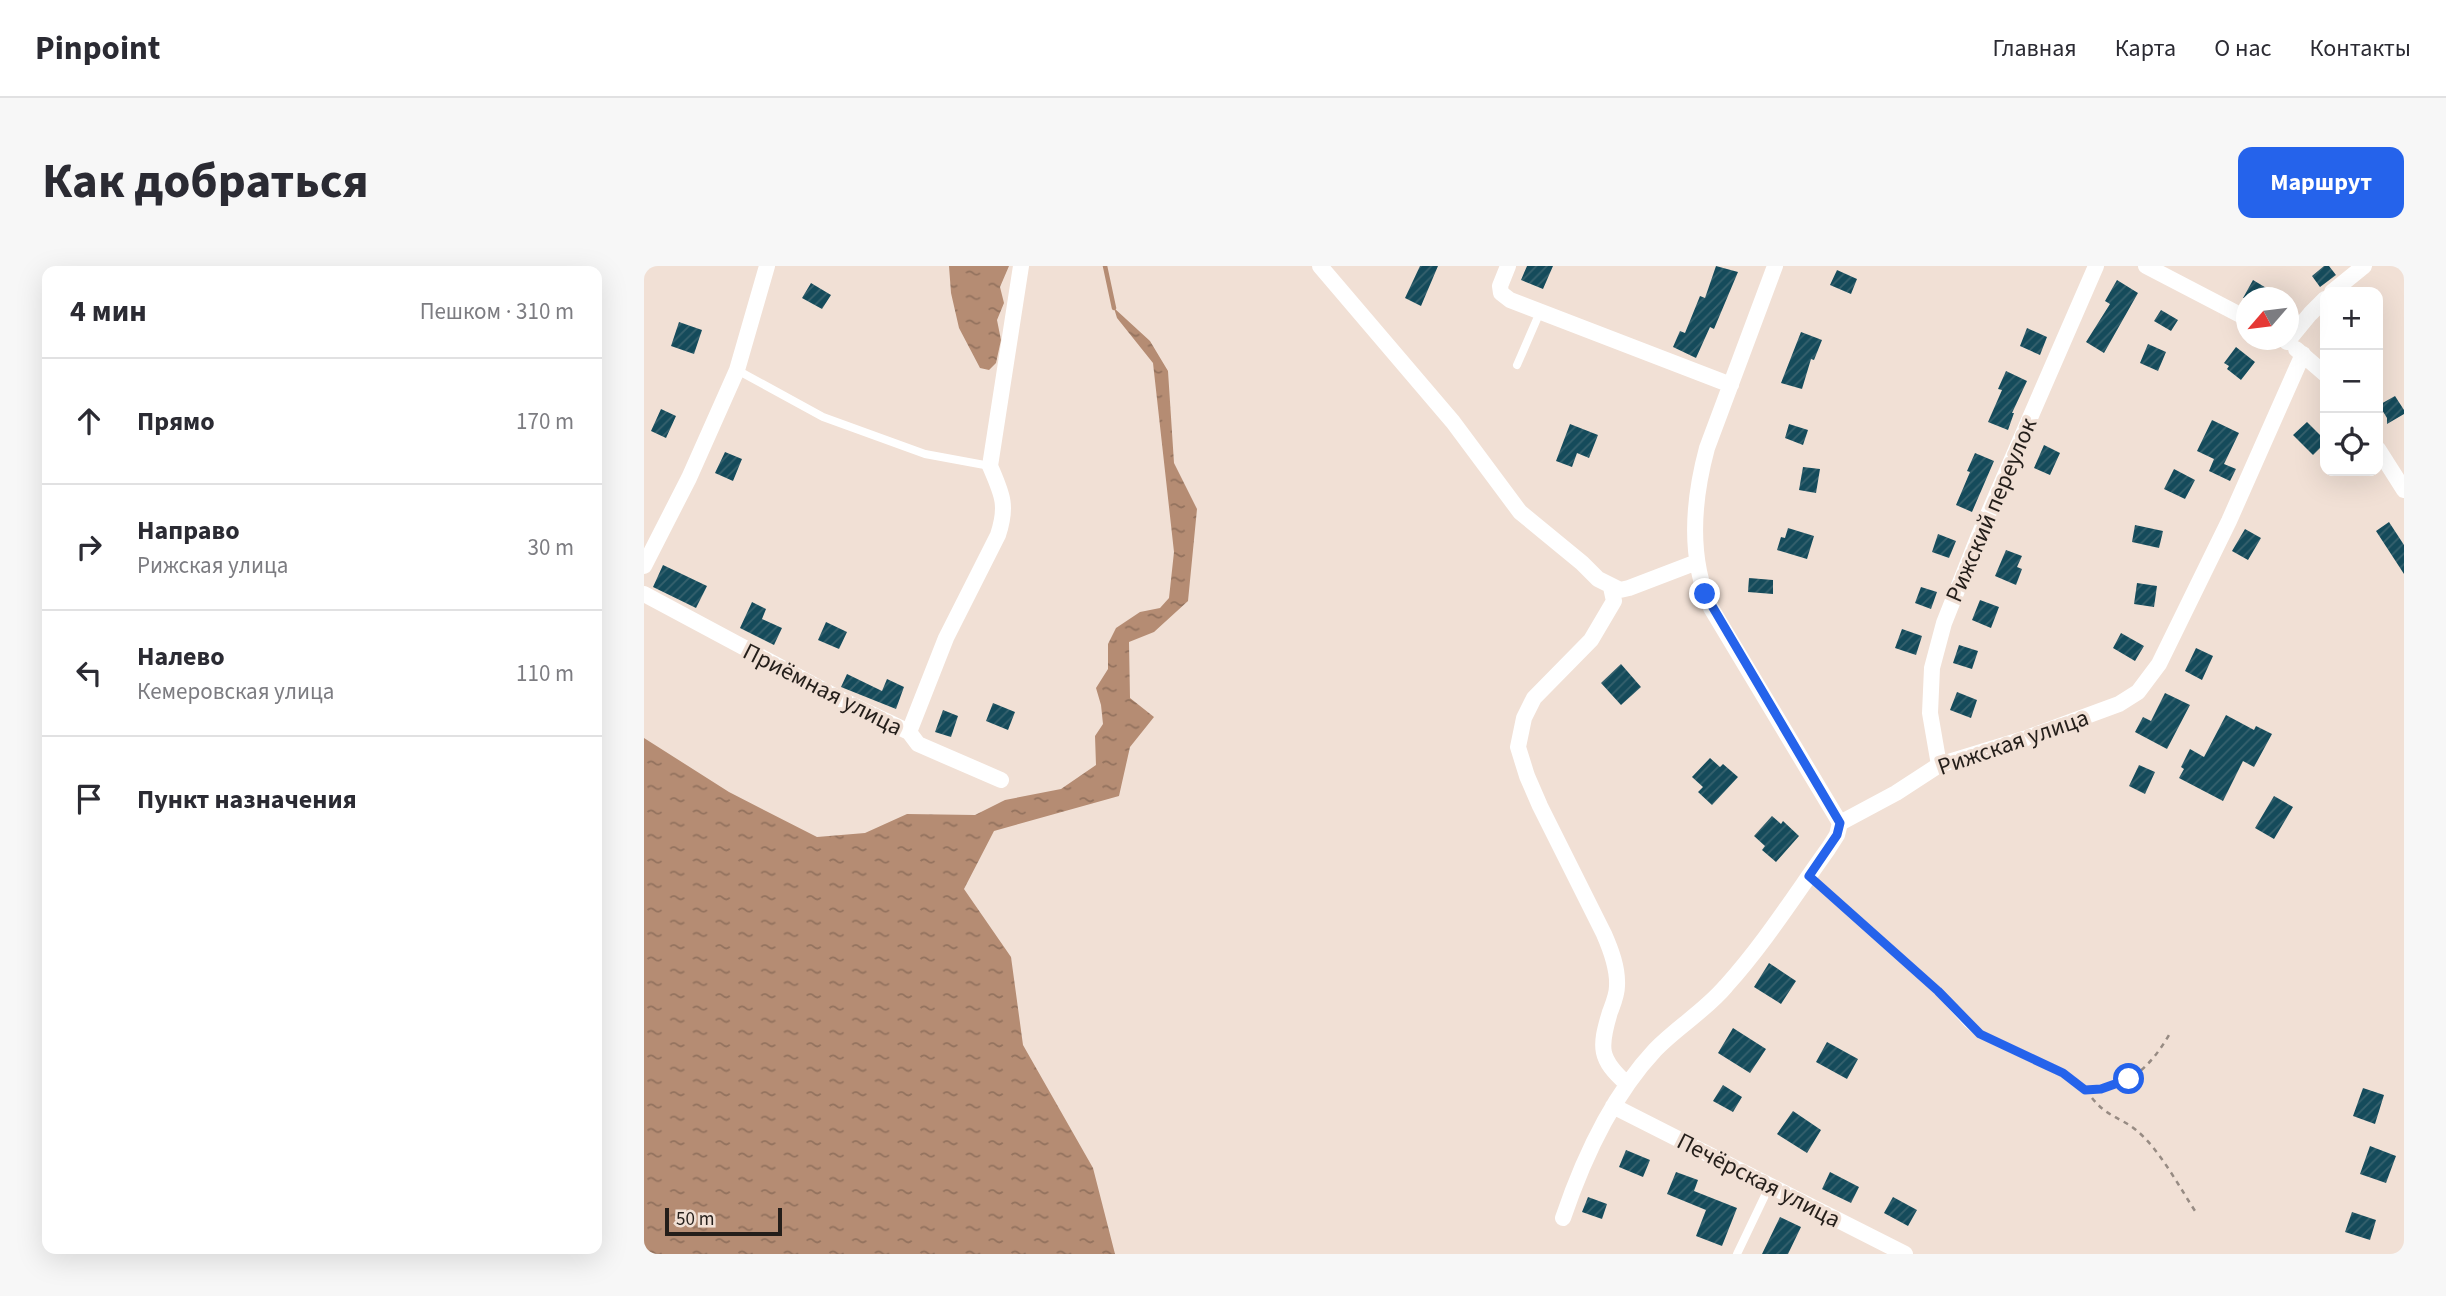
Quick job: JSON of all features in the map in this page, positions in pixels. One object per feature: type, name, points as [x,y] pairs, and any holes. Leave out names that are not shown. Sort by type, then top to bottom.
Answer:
[{"type":"street","points":[[644,566],[737,370],[766,266]]},
{"type":"street","points":[[909,732],[933,666],[1003,520],[1003,498],[990,466],[1021,266]]},
{"type":"street","points":[[1320,266],[1453,422],[1520,512],[1598,579],[1620,590],[1697,562]]},
{"type":"street","points":[[1508,266],[1500,286],[1502,293],[1510,300],[1731,385]]},
{"type":"street","points":[[1563,1218],[1583,1167],[1627,1084],[1655,1051],[1708,1006],[1752,955],[1837,835],[1840,823],[1711,608],[1697,562],[1696,500],[1700,473],[1775,266]]},
{"type":"street","name":"Рижский переулок","points":[[1939,765],[1930,713],[1932,668],[1944,623],[1979,535],[2096,266]]},
{"type":"street","points":[[2146,266],[2236,313]]},
{"type":"street","points":[[2338,287],[2364,266]]},
{"type":"street","points":[[2299,326],[2320,304]]},
{"type":"street","points":[[2297,350],[2320,369]]},
{"type":"street","name":"Рижская улица","points":[[1840,823],[1896,793],[1939,765],[2024,739],[2119,704],[2138,692],[2160,664],[2229,520],[2303,354]]},
{"type":"street","points":[[2383,457],[2404,490]]},
{"type":"street","points":[[1611,587],[1614,601],[1591,640],[1534,698],[1524,718],[1518,747],[1540,806],[1612,955],[1617,988],[1604,1038],[1603,1053],[1609,1067],[1627,1084]]},
{"type":"street","name":"Приёмная улица","points":[[644,594],[840,699],[909,732],[918,744],[1001,780]]},
{"type":"street","name":"Печёрская улица","points":[[1614,1106],[1905,1254]]},
{"type":"lane","points":[[1517,365],[1540,313]]},
{"type":"lane","points":[[737,370],[823,417],[925,454],[990,466]]},
{"type":"lane","points":[[1809,876],[1938,991],[1980,1034],[2063,1073],[2085,1090]]},
{"type":"lane","points":[[1737,1254],[1770,1185]]},
{"type":"path","points":[[2085,1090],[2109,1087],[2141,1072],[2151,1063],[2169,1035]]},
{"type":"path","points":[[2085,1090],[2104,1111],[2136,1129],[2146,1140],[2197,1214]]},
{"type":"water","points":[[949,266],[1009,266],[1000,287],[1004,303],[997,320],[1001,340],[996,363],[989,370],[980,368],[959,328],[951,293]]},
{"type":"water","points":[[1114,308],[1150,341],[1168,371],[1174,463],[1197,509],[1188,601],[1154,632],[1129,642],[1130,698],[1154,717],[1130,747],[1119,796],[994,831],[964,889],[1011,957],[1023,1045],[1093,1168],[1115,1254],[644,1254],[644,738],[729,792],[817,837],[865,833],[907,814],[975,815],[1005,800],[1061,789],[1096,765],[1095,736],[1103,724],[1096,688],[1108,669],[1108,644],[1116,628],[1140,612],[1160,608],[1169,598],[1174,552],[1153,363],[1117,318]]},
{"type":"building","points":[[1420,266],[1438,266],[1421,306],[1405,298]]},
{"type":"building","points":[[1527,266],[1553,266],[1543,289],[1521,280]]},
{"type":"building","points":[[1716,266],[1738,272],[1714,329],[1710,327],[1696,358],[1673,347],[1680,331],[1685,333],[1700,296],[1705,298]]},
{"type":"building","points":[[2324,266],[2329,266],[2336,275],[2320,287],[2312,276]]},
{"type":"building","points":[[1837,270],[1857,279],[1851,294],[1830,285]]},
{"type":"building","points":[[2117,280],[2138,293],[2104,353],[2086,342],[2110,304],[2105,301]]},
{"type":"building","points":[[2253,280],[2265,287],[2249,287]]},
{"type":"building","points":[[811,283],[831,295],[822,309],[802,298]]},
{"type":"building","points":[[2161,310],[2178,320],[2171,331],[2154,321]]},
{"type":"building","points":[[679,322],[702,330],[694,354],[671,346]]},
{"type":"building","points":[[2027,328],[2047,337],[2040,355],[2020,346]]},
{"type":"building","points":[[1801,332],[1822,340],[1814,360],[1811,359],[1802,389],[1781,383]]},
{"type":"building","points":[[2148,344],[2166,352],[2158,371],[2140,363]]},
{"type":"building","points":[[2236,347],[2236,350],[2255,362],[2241,380],[2227,369],[2229,366],[2224,363]]},
{"type":"building","points":[[2006,371],[2027,381],[2012,413],[2008,430],[1988,422],[2002,390],[1998,389]]},
{"type":"building","points":[[2395,396],[2404,414],[2387,424],[2383,403]]},
{"type":"building","points":[[661,409],[676,416],[666,438],[651,431]]},
{"type":"building","points":[[2212,420],[2239,433],[2224,464],[2236,469],[2230,481],[2209,471],[2214,459],[2197,451]]},
{"type":"building","points":[[2307,422],[2320,435],[2320,448],[2313,455],[2293,435]]},
{"type":"building","points":[[1570,424],[1598,435],[1589,458],[1577,453],[1572,467],[1556,461]]},
{"type":"building","points":[[1789,424],[1808,430],[1803,445],[1785,438]]},
{"type":"building","points":[[2044,445],[2060,453],[2050,475],[2034,468]]},
{"type":"building","points":[[725,452],[742,459],[733,481],[715,473]]},
{"type":"building","points":[[1975,453],[1994,461],[1972,512],[1956,505]]},
{"type":"building","points":[[1803,467],[1820,469],[1816,493],[1799,490]]},
{"type":"building","points":[[2174,469],[2195,480],[2185,499],[2164,489]]},
{"type":"building","points":[[2389,522],[2404,545],[2404,574],[2376,531]]},
{"type":"building","points":[[2135,525],[2163,531],[2159,548],[2132,542]]},
{"type":"building","points":[[1788,528],[1814,536],[1807,559],[1777,550],[1781,537],[1785,538]]},
{"type":"building","points":[[2245,529],[2261,538],[2248,560],[2232,551]]},
{"type":"building","points":[[1938,534],[1956,541],[1949,558],[1932,552]]},
{"type":"building","points":[[2006,550],[2022,556],[2017,567],[2022,569],[2016,585],[1995,576]]},
{"type":"building","points":[[663,565],[707,586],[696,608],[653,587]]},
{"type":"building","points":[[1749,578],[1773,580],[1773,594],[1748,592]]},
{"type":"building","points":[[2137,583],[2157,586],[2154,607],[2134,604]]},
{"type":"building","points":[[1921,587],[1937,592],[1931,609],[1915,603]]},
{"type":"building","points":[[1980,600],[1999,607],[1991,628],[1972,620]]},
{"type":"building","points":[[752,602],[766,609],[762,619],[782,628],[774,645],[740,628]]},
{"type":"building","points":[[826,622],[847,632],[839,649],[818,640]]},
{"type":"building","points":[[1902,629],[1922,636],[1916,655],[1895,648]]},
{"type":"building","points":[[2121,633],[2144,646],[2135,661],[2113,648]]},
{"type":"building","points":[[1959,645],[1978,651],[1972,669],[1953,663]]},
{"type":"building","points":[[2196,648],[2213,656],[2202,680],[2185,671]]},
{"type":"building","points":[[1621,664],[1641,687],[1621,705],[1601,683]]},
{"type":"building","points":[[847,674],[882,691],[887,679],[904,687],[896,709],[841,687]]},
{"type":"building","points":[[1957,692],[1977,700],[1971,718],[1950,710]]},
{"type":"building","points":[[2165,693],[2190,705],[2167,749],[2135,732],[2143,717],[2151,721]]},
{"type":"building","points":[[993,703],[1015,712],[1008,730],[986,721]]},
{"type":"building","points":[[943,710],[958,716],[951,737],[935,732]]},
{"type":"building","points":[[2226,715],[2254,730],[2256,726],[2272,734],[2254,767],[2243,761],[2223,801],[2179,778],[2190,749],[2204,757]]},
{"type":"building","points":[[1710,758],[1720,767],[1723,764],[1738,777],[1712,805],[1698,792],[1703,787],[1692,777]]},
{"type":"building","points":[[2139,765],[2155,772],[2145,794],[2129,786]]},
{"type":"building","points":[[2274,796],[2293,807],[2274,839],[2255,828]]},
{"type":"building","points":[[1772,816],[1781,824],[1783,821],[1799,836],[1776,862],[1762,850],[1765,846],[1754,836]]},
{"type":"building","points":[[1769,963],[1796,981],[1781,1004],[1754,987]]},
{"type":"building","points":[[1733,1028],[1766,1049],[1750,1073],[1718,1053]]},
{"type":"building","points":[[1827,1042],[1858,1059],[1847,1079],[1816,1062]]},
{"type":"building","points":[[1723,1085],[1742,1097],[1733,1112],[1713,1101]]},
{"type":"building","points":[[2363,1088],[2384,1095],[2375,1124],[2353,1116]]},
{"type":"building","points":[[1793,1111],[1821,1130],[1807,1153],[1777,1134]]},
{"type":"building","points":[[2370,1146],[2396,1156],[2386,1183],[2360,1174]]},
{"type":"building","points":[[1626,1150],[1650,1160],[1643,1177],[1619,1167]]},
{"type":"building","points":[[1676,1172],[1698,1180],[1694,1191],[1737,1208],[1722,1246],[1696,1236],[1706,1210],[1667,1194]]},
{"type":"building","points":[[1830,1172],[1859,1187],[1851,1203],[1822,1189]]},
{"type":"building","points":[[1588,1197],[1607,1204],[1602,1219],[1582,1212]]},
{"type":"building","points":[[1893,1197],[1917,1210],[1908,1226],[1884,1213]]},
{"type":"building","points":[[2352,1212],[2376,1220],[2370,1240],[2345,1232]]},
{"type":"building","points":[[1780,1217],[1801,1227],[1788,1254],[1762,1254]]},
{"type":"waterway","points":[[1105,266],[1114,308]]},
{"type":"route","points":[[1705,594],[1840,823],[1837,835],[1809,876],[1938,991],[1980,1034],[2063,1073],[2085,1090],[2101,1089],[2129,1079]]}]
